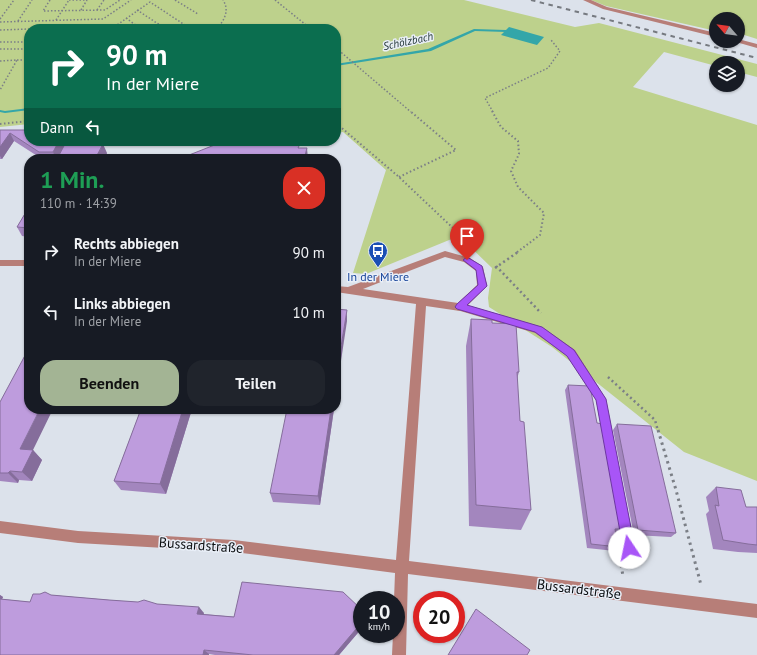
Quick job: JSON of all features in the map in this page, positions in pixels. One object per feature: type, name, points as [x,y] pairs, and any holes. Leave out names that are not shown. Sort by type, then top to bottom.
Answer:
[{"type":"street","points":[[586,0],[605,8],[709,33]]},
{"type":"street","points":[[745,43],[757,46]]},
{"type":"street","points":[[351,290],[445,254],[467,260],[480,269],[482,286],[460,307]]},
{"type":"street","points":[[0,263],[24,263]]},
{"type":"street","points":[[341,289],[460,307],[538,330],[571,353],[601,399],[629,548]]},
{"type":"street","points":[[400,655],[402,566],[421,302]]},
{"type":"street","name":"Bussardstraße","points":[[0,527],[78,537],[234,546],[757,611]]},
{"type":"path","points":[[0,19],[14,0]]},
{"type":"path","points":[[18,21],[32,0]]},
{"type":"path","points":[[50,0],[42,11],[105,10],[120,0]]},
{"type":"path","points":[[56,20],[69,0],[86,0],[81,10]]},
{"type":"path","points":[[97,10],[104,0]]},
{"type":"path","points":[[0,22],[103,19],[130,0]]},
{"type":"path","points":[[147,0],[183,24]]},
{"type":"path","points":[[175,0],[198,14]]},
{"type":"path","points":[[221,24],[227,16],[227,8],[223,0]]},
{"type":"path","points":[[275,0],[306,24]]},
{"type":"path","points":[[118,24],[150,2]]},
{"type":"path","points":[[137,10],[158,24]]},
{"type":"path","points":[[126,18],[134,24]]},
{"type":"path","points":[[0,30],[24,29]]},
{"type":"path","points":[[480,275],[502,264],[540,236],[544,213],[518,187],[511,171],[519,154],[518,141],[501,127],[485,98],[548,68],[560,51],[552,40]]},
{"type":"path","points":[[0,42],[24,42]]},
{"type":"path","points":[[0,49],[24,49]]},
{"type":"path","points":[[341,52],[456,150],[400,177]]},
{"type":"path","points":[[0,90],[17,60]]},
{"type":"path","points":[[0,61],[24,60]]},
{"type":"path","points":[[0,124],[24,122]]},
{"type":"path","points":[[626,595],[619,551],[629,548]]},
{"type":"green space","points":[[0,0],[464,0],[575,27],[599,23],[726,56],[709,56],[709,64],[664,52],[633,87],[757,125],[757,481],[684,452],[552,347],[489,307],[488,298],[492,268],[459,236],[366,274],[353,273],[386,170],[343,132],[341,132],[341,24],[24,24],[24,125],[0,127]]},
{"type":"green space","points":[[591,0],[757,0],[757,39],[745,35],[745,12],[709,12],[709,29],[606,6]]},
{"type":"green space","points":[[745,61],[757,64],[757,77],[745,74]]},
{"type":"water","points":[[509,27],[544,37],[537,45],[501,35]]},
{"type":"building","points":[[0,130],[24,130],[24,142],[10,133],[0,147]]},
{"type":"building","points":[[30,146],[56,146],[53,152],[39,152]]},
{"type":"building","points":[[64,146],[102,146],[98,154],[60,154]]},
{"type":"building","points":[[212,146],[299,146],[298,148],[307,148],[305,154],[192,154]]},
{"type":"building","points":[[24,215],[24,228],[17,227]]},
{"type":"building","points":[[341,309],[347,310],[341,347]]},
{"type":"building","points":[[471,319],[492,320],[492,323],[516,324],[520,421],[524,422],[531,510],[476,505]]},
{"type":"building","points":[[24,357],[24,414],[38,414],[20,449],[33,450],[22,472],[10,471],[8,473],[0,473],[0,402]]},
{"type":"building","points":[[568,385],[590,386],[597,423],[603,424],[622,529],[615,529],[618,547],[591,544]]},
{"type":"building","points":[[139,414],[181,414],[160,484],[114,481]]},
{"type":"building","points":[[286,414],[330,414],[318,496],[270,493]]},
{"type":"building","points":[[617,424],[651,426],[676,533],[638,530]]},
{"type":"building","points":[[716,487],[741,490],[746,507],[757,507],[757,545],[723,540],[715,505],[719,506]]},
{"type":"building","points":[[242,582],[343,592],[353,601],[353,633],[334,655],[253,655],[204,650],[203,655],[0,655],[0,599],[30,602],[33,594],[45,592],[51,595],[138,602],[144,600],[157,604],[199,607],[197,614],[234,617]]},
{"type":"building","points":[[476,609],[530,650],[527,655],[448,655],[455,643],[465,643],[465,627]]},
{"type":"waterway","name":"Schölzbach","points":[[341,64],[429,50],[474,30],[506,31]]},
{"type":"waterway","name":"Schölzbach","points":[[0,111],[5,112],[24,110]]},
{"type":"railway","points":[[531,0],[757,58]]},
{"type":"place","name":"In der Miere","points":[[378,268]]},
{"type":"route","points":[[467,260],[480,269],[482,286],[460,307],[538,330],[571,353],[601,399],[629,548]]}]
